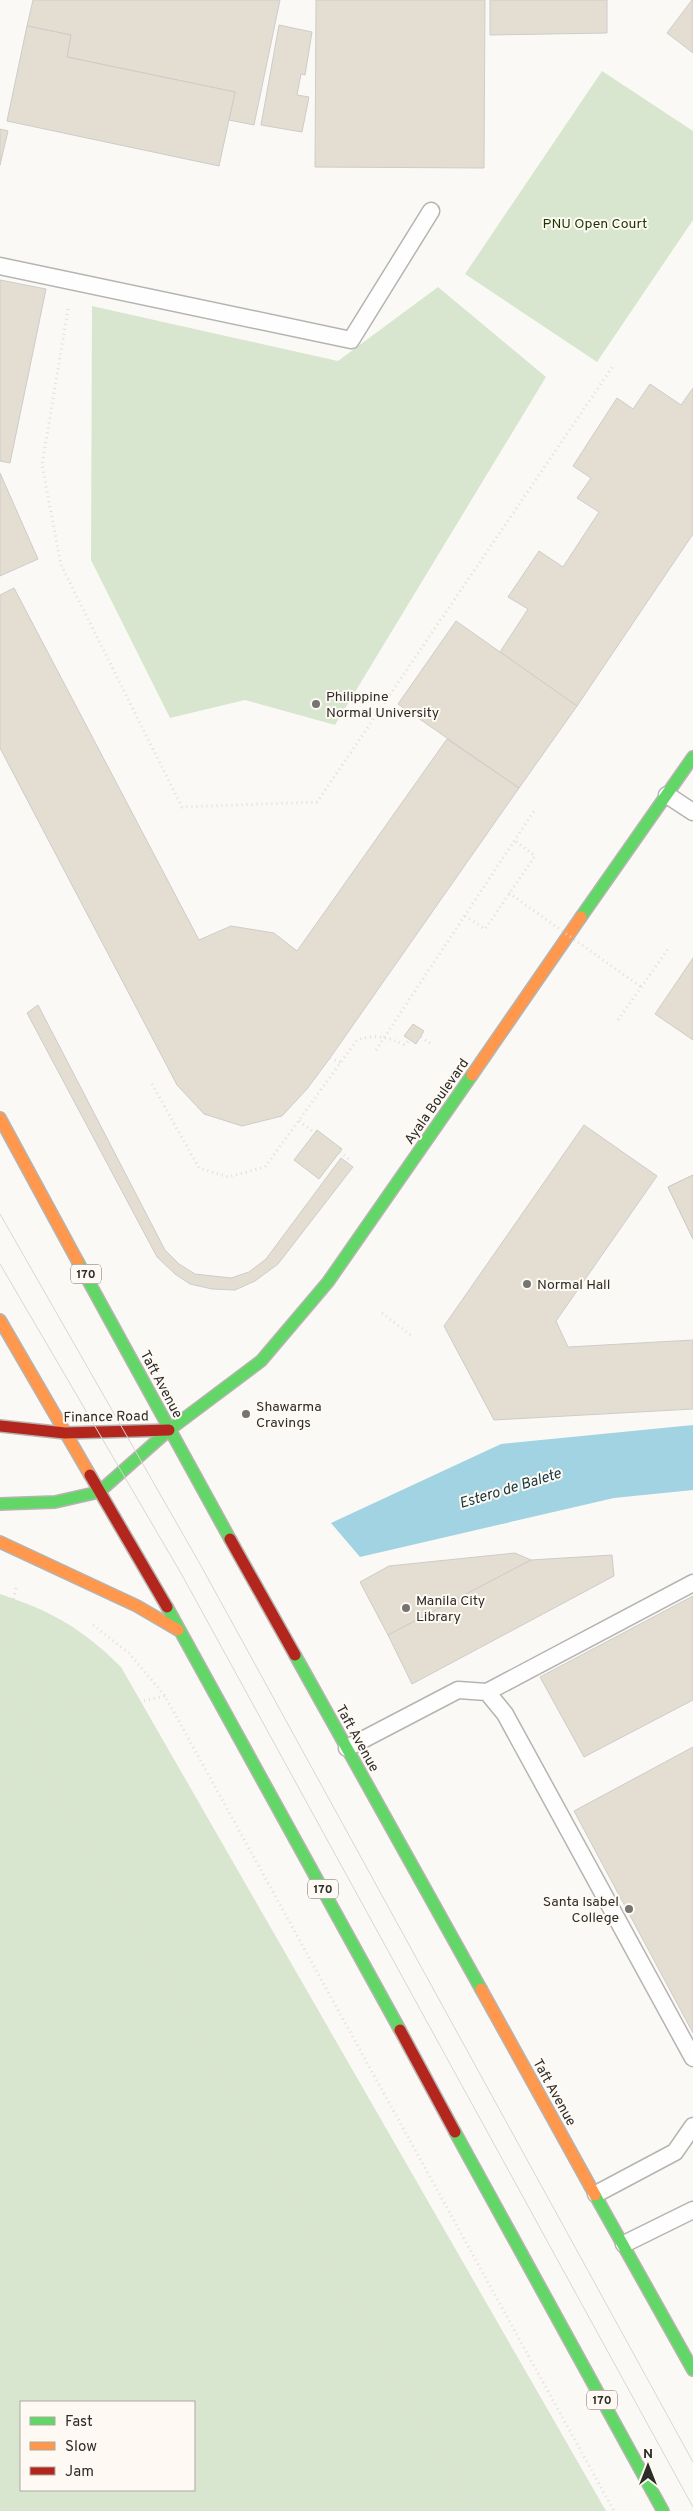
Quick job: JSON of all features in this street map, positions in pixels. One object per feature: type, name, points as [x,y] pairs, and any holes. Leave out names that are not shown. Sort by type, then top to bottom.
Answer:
[{"type":"main road","name":"Ayala Boulevard","points":[[169,1430],[261,1361],[328,1282],[693,757]]},
{"type":"main road","name":"Taft Avenue","points":[[0,1118],[169,1430],[693,2370]]},
{"type":"main road","name":"170","points":[[0,1320],[181,1631],[663,2511]]},
{"type":"main road","name":"Finance Road","points":[[0,1426],[65,1433],[169,1430]]},
{"type":"main road","name":"Finance Road","points":[[0,1504],[55,1502],[99,1492],[169,1430]]},
{"type":"main road","points":[[0,1542],[138,1606],[181,1631]]},
{"type":"lane","points":[[0,266],[351,340],[431,210]]},
{"type":"lane","points":[[667,795],[693,812]]},
{"type":"lane","points":[[347,1748],[458,1690],[487,1692],[693,1583]]},
{"type":"lane","points":[[487,1692],[505,1714],[693,2058]]},
{"type":"lane","points":[[596,2194],[675,2152],[693,2126]]},
{"type":"lane","points":[[624,2244],[691,2209]]},
{"type":"path","points":[[72,281],[42,465],[61,565],[182,808],[317,802],[613,366]]},
{"type":"path","points":[[376,1050],[536,808]]},
{"type":"path","points":[[466,916],[485,929],[535,856],[515,841]]},
{"type":"path","points":[[509,893],[641,987]]},
{"type":"path","points":[[618,1020],[668,949]]},
{"type":"path","points":[[152,1084],[199,1168],[228,1177],[265,1167],[357,1040],[372,1036],[385,1036],[405,1045],[410,1040]]},
{"type":"path","points":[[421,1037],[431,1044]]},
{"type":"path","points":[[330,1058],[342,1063]]},
{"type":"path","points":[[299,1121],[315,1133]]},
{"type":"path","points":[[340,1152],[350,1160]]},
{"type":"path","points":[[382,1313],[412,1336]]},
{"type":"path","points":[[24,1587],[17,1583],[8,1620],[9,1638],[19,1666],[42,1692],[60,1702],[102,1707],[123,1706],[165,1696]]},
{"type":"path","points":[[86,1620],[129,1653],[165,1696],[614,2511]]},
{"type":"path","points":[[26,1715],[42,1692]]},
{"type":"path","points":[[0,1708],[17,1710],[26,1715],[35,1724],[41,1736],[42,1748],[39,1761],[33,1771],[24,1779],[12,1784],[0,1784]]},
{"type":"path","points":[[39,1761],[473,2511]]},
{"type":"green space","name":"PNU Open Court","points":[[602,71],[693,131],[693,220],[597,362],[465,274]]},
{"type":"green space","points":[[438,287],[546,377],[335,725],[245,700],[170,718],[91,560],[92,306],[338,361]]},
{"type":"green space","points":[[0,1594],[35,1607],[65,1622],[107,1653],[121,1667],[606,2511],[0,2511]]},
{"type":"water","name":"Estero de Balete","points":[[693,1425],[693,1490],[614,1498],[360,1557],[331,1523],[501,1444]]},
{"type":"building","points":[[33,0],[280,0],[254,125],[229,120],[235,92],[67,57],[71,35],[27,26]]},
{"type":"building","points":[[316,0],[485,0],[484,168],[315,167]]},
{"type":"building","points":[[490,0],[607,0],[607,33],[490,35]]},
{"type":"building","points":[[693,0],[693,53],[667,33]]},
{"type":"building","points":[[279,25],[312,32],[305,75],[301,74],[297,95],[309,97],[302,132],[261,125]]},
{"type":"building","points":[[27,26],[71,35],[67,57],[235,92],[219,166],[7,121]]},
{"type":"building","points":[[0,129],[8,131],[0,165]]},
{"type":"building","points":[[0,280],[46,289],[10,463],[0,461]]},
{"type":"building","points":[[650,384],[681,405],[693,388],[693,534],[577,706],[500,652],[528,609],[508,597],[539,551],[563,567],[599,512],[577,498],[591,478],[573,466],[617,398],[633,409]]},
{"type":"building","points":[[0,473],[38,559],[0,576]]},
{"type":"building","points":[[14,588],[199,940],[231,926],[274,933],[297,951],[447,739],[519,788],[330,1058],[307,1089],[282,1116],[242,1126],[204,1114],[177,1085],[0,748],[0,595]]},
{"type":"building","points":[[456,621],[577,706],[519,788],[398,704]]},
{"type":"building","points":[[693,958],[693,1040],[655,1014]]},
{"type":"building","points":[[38,1005],[165,1250],[179,1264],[195,1274],[231,1278],[249,1272],[266,1259],[341,1158],[353,1167],[278,1264],[255,1281],[235,1290],[212,1289],[190,1284],[175,1274],[157,1257],[27,1013]]},
{"type":"building","points":[[413,1024],[424,1031],[416,1044],[404,1036]]},
{"type":"building","name":"Normal Hall","points":[[584,1125],[657,1176],[556,1321],[568,1347],[693,1340],[693,1409],[494,1420],[444,1326]]},
{"type":"building","points":[[317,1130],[342,1149],[319,1179],[294,1160]]},
{"type":"building","points":[[693,1175],[693,1239],[668,1187]]},
{"type":"building","points":[[693,1175],[693,1239],[668,1187]]},
{"type":"building","name":"Manila City Library","points":[[515,1553],[531,1560],[388,1635],[360,1582],[389,1566]]},
{"type":"building","points":[[612,1555],[614,1576],[412,1684],[388,1635],[531,1560]]},
{"type":"building","points":[[693,1596],[693,1700],[584,1757],[540,1677]]},
{"type":"building","points":[[693,1747],[693,2033],[574,1811]]},
{"type":"tram line","points":[[0,1214],[200,1564],[693,2462]]},
{"type":"tram line","points":[[0,1264],[182,1575],[693,2507]]},
{"type":"traffic: fast","points":[[581,917],[693,757]]},
{"type":"traffic: fast","points":[[0,1504],[55,1502],[99,1492],[169,1430],[261,1361],[328,1282],[472,1075]]},
{"type":"traffic: fast","points":[[78,1262],[230,1539]]},
{"type":"traffic: fast","points":[[167,1607],[400,2030]]},
{"type":"traffic: fast","points":[[295,1655],[481,1989]]},
{"type":"traffic: fast","points":[[455,2132],[663,2511]]},
{"type":"traffic: fast","points":[[595,2195],[693,2370]]},
{"type":"traffic: slow","points":[[472,1075],[581,917]]},
{"type":"traffic: slow","points":[[0,1118],[78,1262]]},
{"type":"traffic: slow","points":[[0,1320],[90,1475]]},
{"type":"traffic: slow","points":[[0,1542],[137,1606],[178,1630]]},
{"type":"traffic: slow","points":[[481,1989],[595,2195]]},
{"type":"traffic: jam","points":[[0,1426],[65,1433],[169,1430]]},
{"type":"traffic: jam","points":[[90,1475],[167,1607]]},
{"type":"traffic: jam","points":[[230,1539],[295,1655]]},
{"type":"traffic: jam","points":[[400,2030],[455,2132]]},
{"type":"place","name":"Philippine Normal University","points":[[316,704]]},
{"type":"place","name":"Normal Hall","points":[[527,1284]]},
{"type":"place","name":"Shawarma Cravings","points":[[246,1414]]},
{"type":"place","name":"Manila City Library","points":[[406,1608]]},
{"type":"place","name":"Santa Isabel College","points":[[629,1909]]}]
